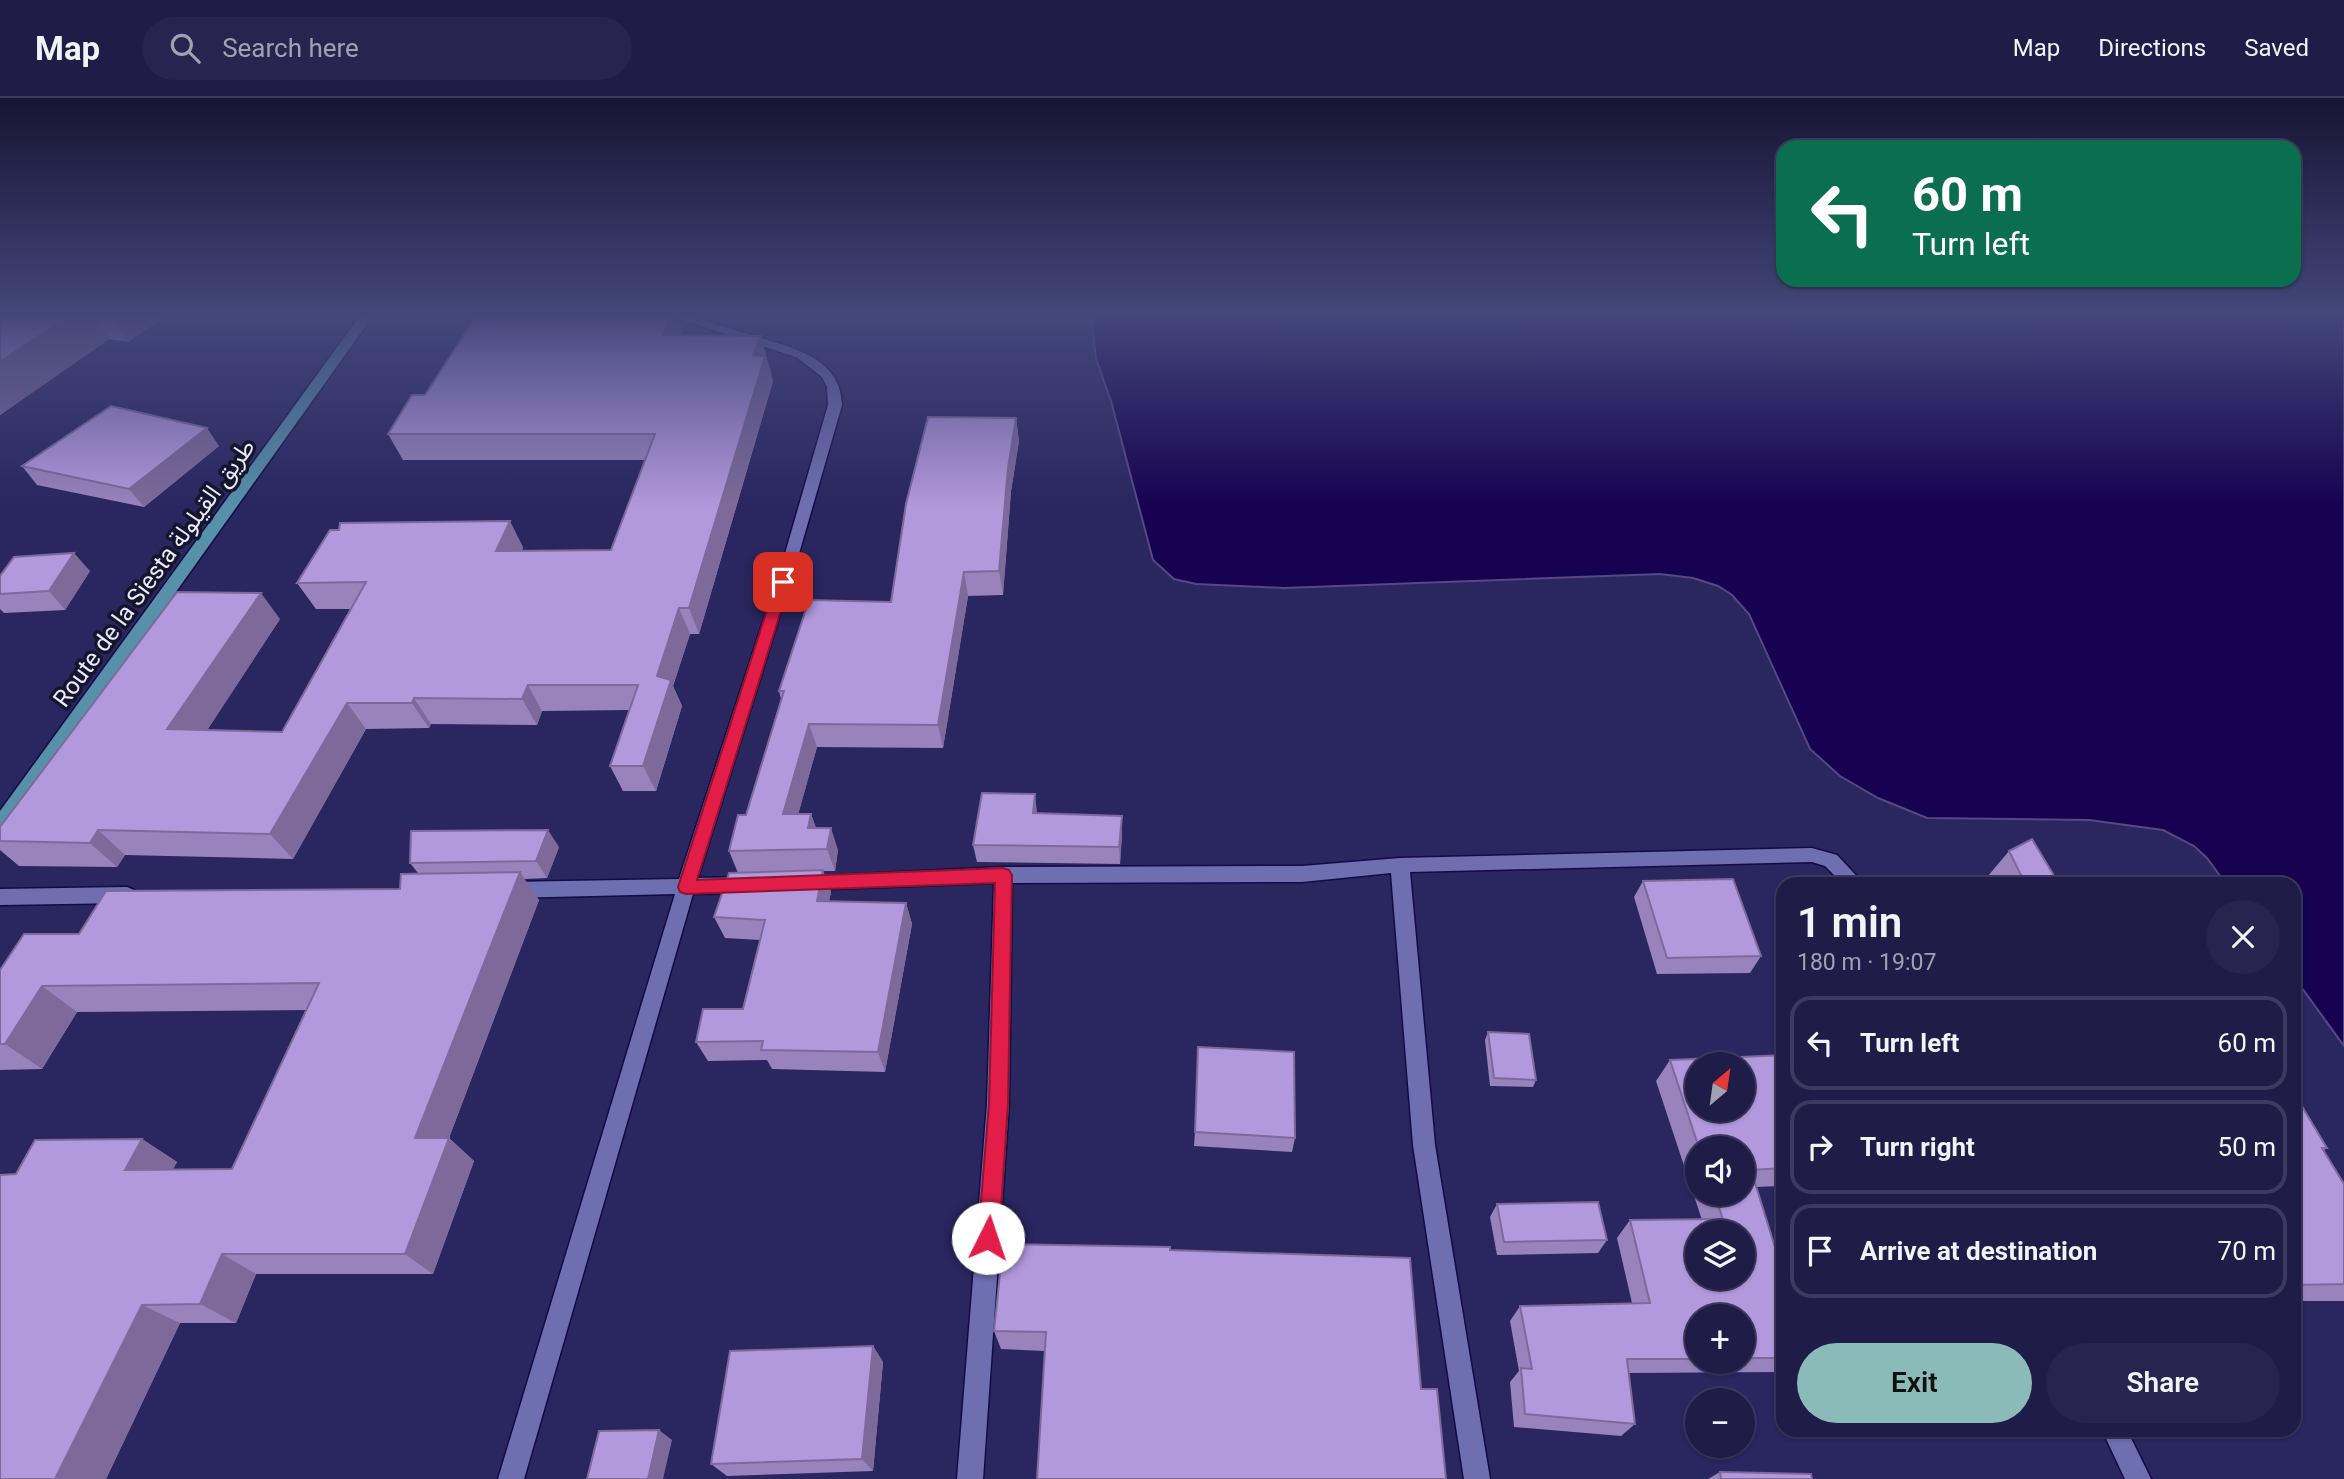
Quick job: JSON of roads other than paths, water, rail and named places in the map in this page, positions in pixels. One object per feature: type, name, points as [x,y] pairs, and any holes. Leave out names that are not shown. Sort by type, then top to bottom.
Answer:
[{"type":"main road","name":"Route de la Siesta طريق القيلولة","points":[[0,825],[323,377]]},
{"type":"street","points":[[511,1479],[686,887],[791,557],[835,405],[836,390],[831,377]]},
{"type":"street","points":[[492,890],[686,887],[1003,875],[1302,874],[1400,865],[1811,855],[1831,860],[1848,877]]},
{"type":"street","points":[[1400,865],[1424,1145],[1478,1479]]},
{"type":"street","points":[[970,1479],[999,1104],[1003,875]]},
{"type":"street","points":[[0,897],[150,895]]},
{"type":"street","points":[[2117,1437],[2138,1479]]}]
